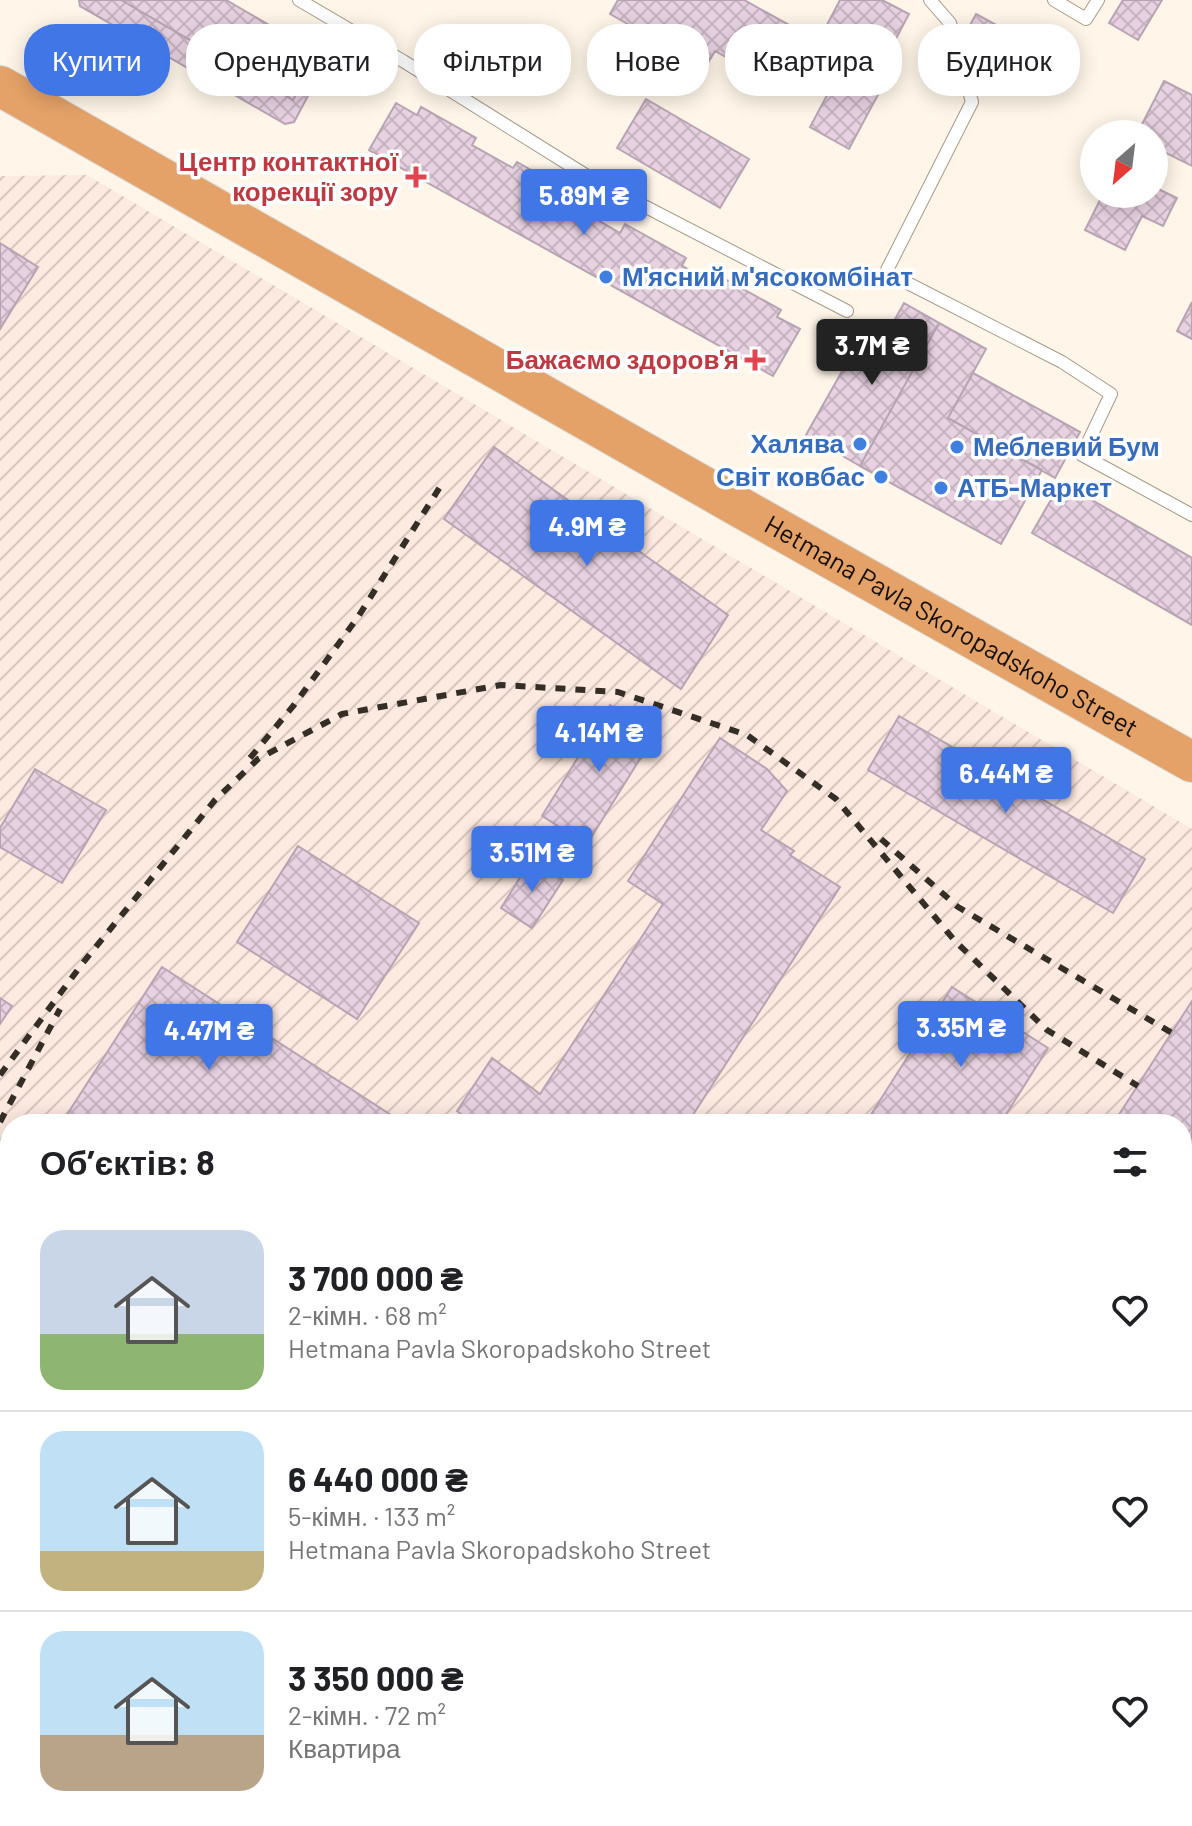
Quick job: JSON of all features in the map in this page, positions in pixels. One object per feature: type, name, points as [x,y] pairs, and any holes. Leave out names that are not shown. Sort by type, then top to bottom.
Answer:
[{"type":"main road","name":"Hetmana Pavla Skoropadskoho Street","points":[[0,86],[1192,762]]},
{"type":"lane","points":[[299,0],[592,179],[847,311]]},
{"type":"lane","points":[[930,0],[950,23],[972,102],[886,272],[1062,362],[1111,394],[1082,455],[1192,515]]},
{"type":"lane","points":[[1054,0],[1086,19],[1098,0]]},
{"type":"shaded area","points":[[87,175],[1192,829],[1192,1114],[0,1114],[0,176]]},
{"type":"building","points":[[79,0],[121,0],[162,24],[111,24],[80,6]]},
{"type":"building","points":[[121,0],[226,0],[267,24],[186,24],[186,38],[170,28],[170,24],[162,24]]},
{"type":"building","points":[[618,0],[744,0],[787,24],[725,24],[725,57],[715,51],[709,61],[709,24],[628,24],[610,14]]},
{"type":"building","points":[[840,0],[882,0],[909,14],[902,27],[902,24],[827,24]]},
{"type":"building","points":[[1123,0],[1162,0],[1138,40],[1109,23]]},
{"type":"building","points":[[976,14],[994,24],[971,24]]},
{"type":"building","points":[[170,28],[186,38],[186,67],[170,58]]},
{"type":"building","points":[[1164,81],[1192,95],[1192,166],[1168,154],[1168,120],[1144,120]]},
{"type":"building","points":[[236,96],[286,96],[293,100],[295,96],[308,96],[294,122],[285,124]]},
{"type":"building","points":[[827,96],[877,96],[849,149],[810,127]]},
{"type":"building","points":[[646,99],[749,159],[720,208],[617,148]]},
{"type":"building","points":[[396,103],[417,115],[421,107],[476,138],[472,145],[513,168],[517,162],[584,200],[579,209],[620,233],[625,224],[686,258],[682,266],[720,287],[725,279],[781,310],[777,317],[800,329],[773,376],[369,150]]},
{"type":"building","points":[[1168,194],[1177,198],[1163,226],[1142,216],[1125,250],[1085,230],[1096,208],[1168,208]]},
{"type":"building","points":[[0,243],[38,267],[0,329]]},
{"type":"building","points":[[1192,302],[1192,339],[1177,331]]},
{"type":"building","points":[[904,303],[939,323],[860,466],[806,435],[858,343],[876,353]]},
{"type":"building","points":[[939,323],[986,349],[948,418],[1042,470],[1001,544],[860,466]]},
{"type":"building","points":[[973,373],[1080,432],[1055,478],[948,418]]},
{"type":"building","points":[[494,447],[728,615],[681,689],[444,519]]},
{"type":"building","points":[[1061,482],[1192,558],[1192,625],[1032,533]]},
{"type":"building","points":[[610,705],[656,733],[587,844],[542,816]]},
{"type":"building","points":[[899,716],[1145,859],[1113,913],[868,770]]},
{"type":"building","points":[[720,738],[767,769],[787,791],[761,830],[794,851],[790,855],[840,887],[693,1114],[461,1114],[457,1111],[492,1058],[540,1094],[663,904],[628,881]]},
{"type":"building","points":[[35,769],[106,810],[62,883],[0,847],[0,828]]},
{"type":"building","points":[[298,846],[419,923],[357,1019],[237,942]]},
{"type":"building","points":[[531,860],[563,880],[532,928],[501,908]]},
{"type":"building","points":[[162,967],[390,1114],[67,1114]]},
{"type":"building","points":[[952,987],[1048,1048],[1006,1114],[871,1114]]},
{"type":"building","points":[[0,998],[12,1006],[0,1024]]},
{"type":"building","points":[[1192,1001],[1192,1114],[1119,1114]]},
{"type":"railway","points":[[250,758],[294,705],[358,617],[440,487]]},
{"type":"railway","points":[[0,1075],[82,964],[215,800],[258,759],[342,714],[501,685],[618,692],[747,735],[836,799],[955,941],[1047,1030],[1138,1086]]},
{"type":"railway","points":[[881,839],[958,907],[1172,1033]]},
{"type":"railway","points":[[4,1114],[60,1009]]},
{"type":"place","name":"Центр контактної корекції зору","points":[[416,177]]},
{"type":"place","name":"М'ясний м'ясокомбінат","points":[[606,277]]},
{"type":"place","name":"Бажаємо здоров'я","points":[[755,360]]},
{"type":"place","name":"Халява","points":[[860,444]]},
{"type":"place","name":"Меблевий Бум","points":[[957,447]]},
{"type":"place","name":"Світ ковбас","points":[[881,477]]},
{"type":"place","name":"АТБ-Маркет","points":[[941,488]]}]
